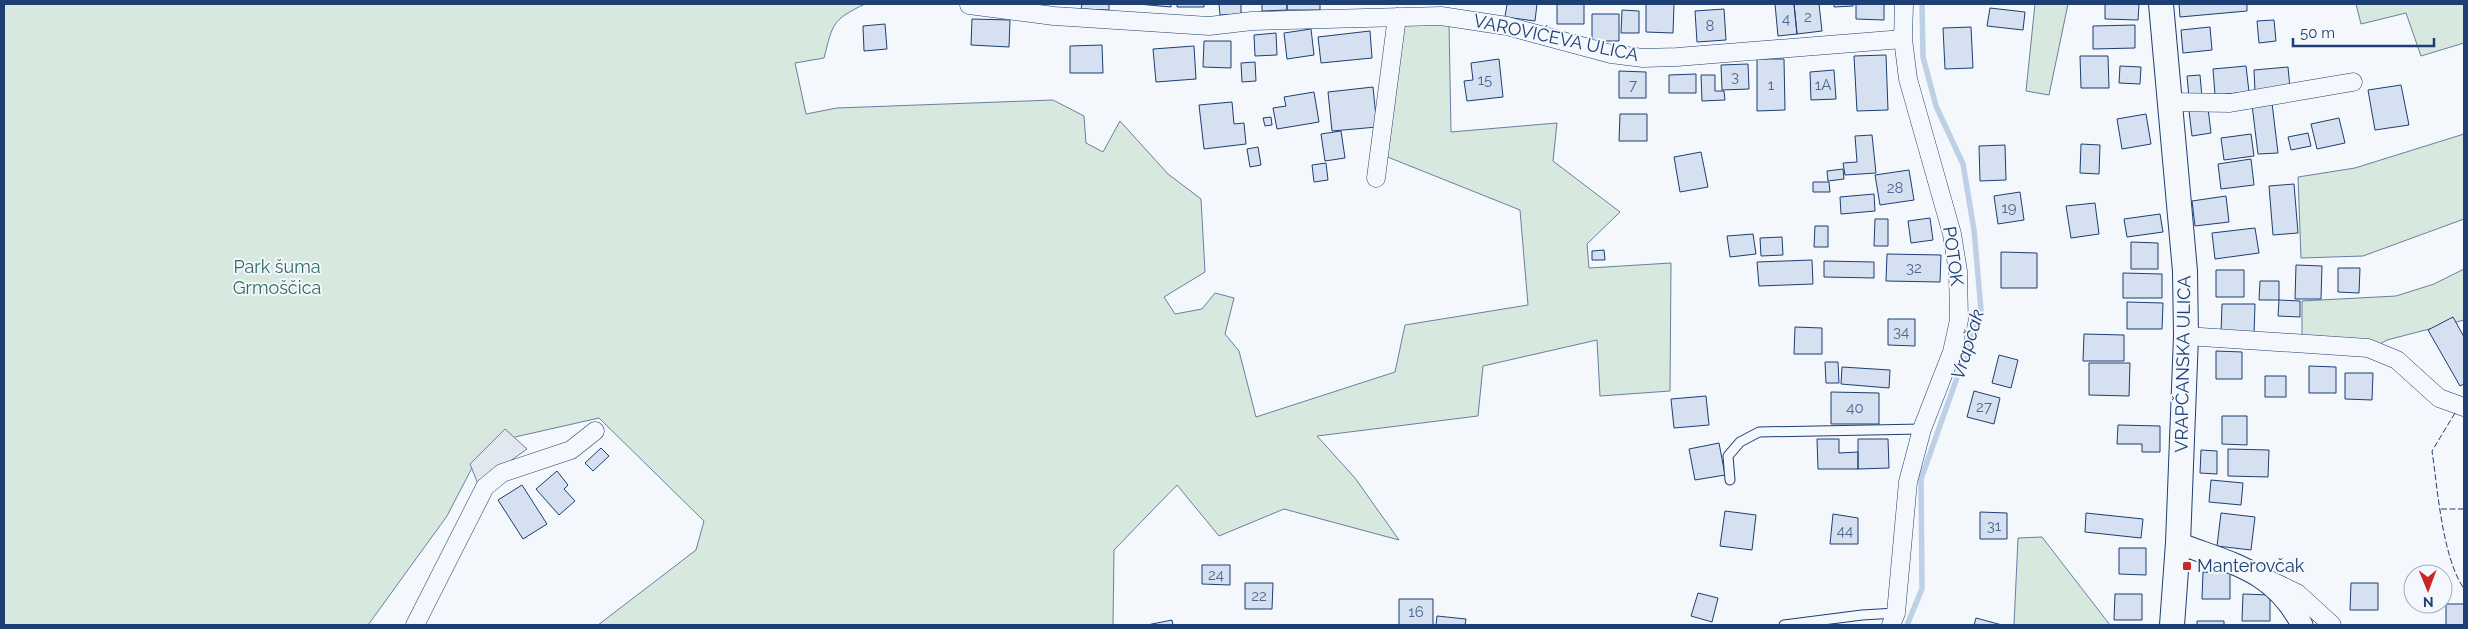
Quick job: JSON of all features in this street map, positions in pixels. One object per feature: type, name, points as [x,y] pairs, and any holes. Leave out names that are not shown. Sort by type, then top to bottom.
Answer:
[{"type":"main road","name":"VRAPČANSKA ULICA","points":[[2160,4],[2185,270],[2186,336],[2178,543],[2172,625]]},
{"type":"street","name":"POTOK","points":[[1894,619],[1908,482],[1922,429],[1952,352],[1959,320],[1958,271],[1952,234],[1908,79],[1903,39],[1904,4]]},
{"type":"street","name":"VAROVIĆEVA ULICA","points":[[969,5],[1054,16],[1209,26],[1252,20],[1440,16],[1508,26],[1611,54],[1643,58],[1903,39]]},
{"type":"street","points":[[1376,178],[1397,17]]},
{"type":"street","points":[[2170,102],[2230,103],[2353,82]]},
{"type":"street","points":[[2186,336],[2368,348],[2397,360],[2439,398],[2464,408]]},
{"type":"street","points":[[415,625],[485,487],[502,473],[571,450],[595,431]]},
{"type":"street","points":[[2178,543],[2261,576],[2297,593],[2332,625]]},
{"type":"street","points":[[2261,576],[2282,595],[2302,625]]},
{"type":"lane","points":[[1730,480],[1728,456],[1740,442],[1759,432],[1922,429]]},
{"type":"lane","points":[[1784,625],[1862,615],[1894,619]]},
{"type":"green space","name":"Park šuma Grmoščica","points":[[4,4],[865,4],[846,14],[836,24],[832,30],[824,58],[795,63],[806,114],[837,108],[1053,100],[1084,116],[1086,143],[1103,152],[1120,121],[1168,174],[1201,199],[1205,272],[1164,297],[1175,314],[1202,309],[1215,293],[1234,298],[1225,334],[1239,351],[1256,417],[1395,372],[1405,325],[1528,305],[1520,210],[1385,156],[1400,28],[1407,25],[1449,23],[1451,132],[1557,123],[1553,161],[1620,212],[1587,244],[1589,268],[1671,263],[1670,391],[1600,396],[1597,340],[1483,366],[1478,416],[1317,436],[1355,478],[1399,540],[1284,509],[1219,536],[1177,485],[1114,550],[1113,625],[598,625],[696,550],[704,521],[599,418],[515,437],[474,464],[447,516],[368,625],[4,625]]},
{"type":"green space","points":[[2035,4],[2068,4],[2049,95],[2026,91]]},
{"type":"green space","points":[[2356,4],[2464,4],[2464,43],[2421,56],[2406,13],[2361,24]]},
{"type":"green space","points":[[2464,134],[2464,219],[2363,256],[2301,258],[2298,177],[2355,168]]},
{"type":"green space","points":[[2464,269],[2464,320],[2387,340],[2378,345],[2302,336],[2302,301],[2396,296],[2434,284]]},
{"type":"green space","points":[[2042,537],[2110,625],[2014,625],[2018,538]]},
{"type":"shaded area","points":[[505,429],[527,449],[478,484],[470,464]]},
{"type":"building","points":[[1082,4],[1109,4],[1109,10],[1081,9]]},
{"type":"building","points":[[1138,4],[1171,4],[1171,7]]},
{"type":"building","points":[[1177,4],[1204,4],[1204,7],[1177,7]]},
{"type":"building","points":[[1219,4],[1241,4],[1241,14],[1220,15]]},
{"type":"building","points":[[1262,4],[1287,4],[1287,10],[1262,11]]},
{"type":"building","points":[[1287,4],[1320,4],[1320,10],[1287,10]]},
{"type":"building","points":[[1507,4],[1537,4],[1535,21],[1505,17]]},
{"type":"building","points":[[1557,4],[1584,4],[1584,24],[1557,24]]},
{"type":"building","points":[[1646,4],[1674,4],[1673,33],[1646,32]]},
{"type":"building","points":[[1775,4],[1794,4],[1797,34],[1778,36]]},
{"type":"building","points":[[1794,4],[1819,4],[1822,31],[1797,34]]},
{"type":"building","points":[[1834,4],[1853,4],[1853,6],[1834,7]]},
{"type":"building","points":[[1856,4],[1884,4],[1884,20],[1856,19]]},
{"type":"building","points":[[2105,4],[2139,4],[2138,20],[2105,19]]},
{"type":"building","points":[[2179,4],[2247,4],[2247,11],[2180,17]]},
{"type":"building","points":[[1990,8],[2025,12],[2023,30],[1987,26]]},
{"type":"building","points":[[1724,9],[1726,40],[1697,42],[1695,11]]},
{"type":"building","points":[[1622,10],[1639,11],[1639,33],[1621,33]]},
{"type":"building","points":[[1592,14],[1619,14],[1619,41],[1592,41]]},
{"type":"building","points":[[972,19],[1010,20],[1009,47],[971,45]]},
{"type":"building","points":[[2274,20],[2276,41],[2259,43],[2257,21]]},
{"type":"building","points":[[885,24],[887,49],[864,51],[863,26]]},
{"type":"building","points":[[2135,25],[2135,48],[2093,49],[2093,26]]},
{"type":"building","points":[[1971,27],[1973,68],[1945,69],[1943,28]]},
{"type":"building","points":[[2210,27],[2212,50],[2183,53],[2181,30]]},
{"type":"building","points":[[1311,29],[1314,55],[1287,59],[1284,33]]},
{"type":"building","points":[[1370,31],[1372,58],[1321,63],[1318,37]]},
{"type":"building","points":[[1276,33],[1277,55],[1255,56],[1254,35]]},
{"type":"building","points":[[1204,41],[1231,41],[1231,68],[1203,67]]},
{"type":"building","points":[[1102,45],[1103,73],[1070,73],[1070,46]]},
{"type":"building","points":[[1194,46],[1196,79],[1156,82],[1153,49]]},
{"type":"building","points":[[1886,55],[1888,110],[1857,111],[1854,56]]},
{"type":"building","points":[[2080,56],[2108,56],[2109,88],[2081,88]]},
{"type":"building","points":[[1499,59],[1503,97],[1467,101],[1464,81],[1473,80],[1471,63]]},
{"type":"building","points":[[1757,59],[1784,59],[1785,110],[1757,111]]},
{"type":"building","points":[[1255,62],[1256,81],[1242,82],[1241,63]]},
{"type":"building","points":[[1748,64],[1749,89],[1722,90],[1721,65]]},
{"type":"building","points":[[2120,66],[2141,67],[2140,84],[2119,83]]},
{"type":"building","points":[[2246,66],[2249,92],[2215,95],[2213,69]]},
{"type":"building","points":[[2288,67],[2290,88],[2255,91],[2254,70]]},
{"type":"building","points":[[1834,70],[1836,99],[1811,100],[1810,72]]},
{"type":"building","points":[[1619,71],[1646,72],[1646,98],[1619,98]]},
{"type":"building","points":[[1696,74],[1696,93],[1669,93],[1669,75]]},
{"type":"building","points":[[1701,75],[1715,75],[1715,91],[1724,91],[1725,100],[1702,101]]},
{"type":"building","points":[[2200,75],[2202,97],[2189,98],[2187,76]]},
{"type":"building","points":[[2401,85],[2409,125],[2375,130],[2368,90]]},
{"type":"building","points":[[1373,87],[1377,127],[1332,131],[1328,92]]},
{"type":"building","points":[[1314,92],[1319,122],[1277,129],[1273,108],[1286,106],[1284,97]]},
{"type":"building","points":[[1232,102],[1234,124],[1244,123],[1246,144],[1204,149],[1199,105]]},
{"type":"building","points":[[2272,103],[2278,153],[2258,154],[2252,105]]},
{"type":"building","points":[[2208,108],[2211,133],[2192,136],[2189,111]]},
{"type":"building","points":[[1620,114],[1647,114],[1647,141],[1619,141]]},
{"type":"building","points":[[2146,114],[2151,144],[2122,149],[2117,119]]},
{"type":"building","points":[[1271,117],[1272,125],[1265,126],[1263,118]]},
{"type":"building","points":[[2339,118],[2345,143],[2317,149],[2311,124]]},
{"type":"building","points":[[1341,131],[1345,158],[1325,161],[1321,134]]},
{"type":"building","points":[[2308,133],[2311,146],[2291,150],[2288,137]]},
{"type":"building","points":[[2251,134],[2254,156],[2224,160],[2221,138]]},
{"type":"building","points":[[1872,135],[1876,173],[1845,175],[1843,163],[1857,162],[1855,136]]},
{"type":"building","points":[[2081,144],[2100,145],[2099,174],[2080,173]]},
{"type":"building","points":[[2005,145],[2006,180],[1980,181],[1979,146]]},
{"type":"building","points":[[1258,147],[1261,165],[1250,167],[1247,149]]},
{"type":"building","points":[[1701,152],[1708,187],[1680,192],[1674,157]]},
{"type":"building","points":[[2251,159],[2254,185],[2221,189],[2218,164]]},
{"type":"building","points":[[1326,163],[1328,180],[1314,182],[1312,165]]},
{"type":"building","points":[[1843,169],[1844,179],[1828,181],[1827,171]]},
{"type":"building","points":[[1909,170],[1914,200],[1880,205],[1875,175]]},
{"type":"building","points":[[1813,182],[1829,182],[1830,192],[1813,192]]},
{"type":"building","points":[[2294,184],[2298,233],[2273,235],[2269,186]]},
{"type":"building","points":[[2020,192],[2024,220],[1998,224],[1994,196]]},
{"type":"building","points":[[1874,194],[1875,211],[1841,214],[1840,197]]},
{"type":"building","points":[[2226,196],[2229,222],[2195,226],[2192,201]]},
{"type":"building","points":[[2095,203],[2099,234],[2071,238],[2066,206]]},
{"type":"building","points":[[2160,214],[2163,232],[2127,237],[2124,219]]},
{"type":"building","points":[[1930,218],[1933,240],[1911,243],[1908,221]]},
{"type":"building","points":[[1875,219],[1888,219],[1888,246],[1874,246]]},
{"type":"building","points":[[1815,226],[1828,226],[1828,247],[1814,247]]},
{"type":"building","points":[[2255,228],[2259,253],[2215,259],[2212,233]]},
{"type":"building","points":[[1753,234],[1756,254],[1730,257],[1727,236]]},
{"type":"building","points":[[1782,237],[1783,255],[1761,256],[1760,238]]},
{"type":"building","points":[[2131,242],[2158,243],[2158,269],[2131,269]]},
{"type":"building","points":[[1604,250],[1605,260],[1592,260],[1592,251]]},
{"type":"building","points":[[2001,252],[2037,253],[2037,288],[2001,288]]},
{"type":"building","points":[[1887,254],[1941,255],[1940,282],[1886,281]]},
{"type":"building","points":[[1812,260],[1813,284],[1759,286],[1757,262]]},
{"type":"building","points":[[1824,261],[1874,262],[1874,278],[1824,277]]},
{"type":"building","points":[[2296,265],[2322,266],[2321,299],[2295,299]]},
{"type":"building","points":[[2338,268],[2360,268],[2359,293],[2338,292]]},
{"type":"building","points":[[2216,270],[2244,270],[2244,297],[2216,297]]},
{"type":"building","points":[[2123,273],[2162,274],[2162,298],[2123,298]]},
{"type":"building","points":[[2260,281],[2279,281],[2279,300],[2259,300]]},
{"type":"building","points":[[2279,300],[2300,301],[2300,317],[2278,316]]},
{"type":"building","points":[[2127,302],[2163,303],[2162,329],[2127,329]]},
{"type":"building","points":[[2222,304],[2255,304],[2254,335],[2221,334]]},
{"type":"building","points":[[2453,317],[2464,337],[2464,384],[2460,386],[2428,330]]},
{"type":"building","points":[[1888,319],[1915,319],[1915,346],[1888,345]]},
{"type":"building","points":[[1795,327],[1822,328],[1822,354],[1794,354]]},
{"type":"building","points":[[2084,334],[2124,335],[2124,361],[2083,361]]},
{"type":"building","points":[[2216,351],[2242,352],[2242,379],[2216,379]]},
{"type":"building","points":[[1999,355],[2018,360],[2011,388],[1992,383]]},
{"type":"building","points":[[1825,362],[1838,362],[1839,383],[1826,383]]},
{"type":"building","points":[[2089,363],[2130,363],[2129,396],[2089,395]]},
{"type":"building","points":[[2309,366],[2336,367],[2336,393],[2309,393]]},
{"type":"building","points":[[1842,367],[1890,370],[1889,388],[1841,384]]},
{"type":"building","points":[[2345,373],[2373,373],[2372,400],[2345,399]]},
{"type":"building","points":[[2265,376],[2286,376],[2286,397],[2265,397]]},
{"type":"building","points":[[1974,391],[2000,398],[1994,424],[1967,417]]},
{"type":"building","points":[[1831,392],[1879,393],[1879,424],[1831,424]]},
{"type":"building","points":[[1706,396],[1709,425],[1674,428],[1671,399]]},
{"type":"building","points":[[2222,416],[2247,416],[2247,445],[2222,444]]},
{"type":"building","points":[[2118,425],[2160,426],[2160,452],[2142,452],[2142,444],[2117,444]]},
{"type":"building","points":[[1817,439],[1839,439],[1839,453],[1858,452],[1858,469],[1818,469]]},
{"type":"building","points":[[1858,439],[1888,439],[1889,468],[1858,469]]},
{"type":"building","points":[[1719,443],[1725,475],[1695,480],[1689,449]]},
{"type":"building","points":[[601,448],[609,456],[593,471],[585,463]]},
{"type":"building","points":[[2228,449],[2269,450],[2268,477],[2228,476]]},
{"type":"building","points":[[2201,450],[2217,451],[2217,474],[2200,473]]},
{"type":"building","points":[[557,471],[568,485],[564,489],[575,501],[559,515],[536,489]]},
{"type":"building","points":[[2211,480],[2243,483],[2241,505],[2209,502]]},
{"type":"building","points":[[522,485],[547,524],[523,539],[498,500]]},
{"type":"building","points":[[1725,511],[1756,515],[1752,550],[1720,546]]},
{"type":"building","points":[[1980,512],[2007,513],[2007,539],[1980,539]]},
{"type":"building","points":[[2086,513],[2143,519],[2141,538],[2085,532]]},
{"type":"building","points":[[2221,513],[2255,517],[2251,550],[2217,546]]},
{"type":"building","points":[[1833,514],[1858,518],[1858,544],[1830,544]]},
{"type":"building","points":[[2119,548],[2146,548],[2146,575],[2119,574]]},
{"type":"building","points":[[1202,565],[1230,565],[1230,585],[1202,584]]},
{"type":"building","points":[[2203,572],[2230,573],[2230,599],[2202,599]]},
{"type":"building","points":[[1245,583],[1273,583],[1272,609],[1245,609]]},
{"type":"building","points":[[2351,583],[2378,583],[2378,610],[2350,610]]},
{"type":"building","points":[[1698,593],[1718,598],[1712,622],[1691,616]]},
{"type":"building","points":[[2115,594],[2142,594],[2142,620],[2114,620]]},
{"type":"building","points":[[2243,594],[2270,595],[2270,621],[2242,621]]},
{"type":"building","points":[[1399,599],[1433,599],[1433,625],[1399,625]]},
{"type":"building","points":[[2453,604],[2464,604],[2464,625],[2446,625],[2446,614],[2453,614]]},
{"type":"building","points":[[1437,616],[1466,619],[1465,625],[1436,625]]},
{"type":"building","points":[[1976,618],[2002,625],[1974,625]]},
{"type":"building","points":[[1172,620],[1173,625],[1147,625]]},
{"type":"building","points":[[2197,621],[2224,621],[2224,625],[2197,625]]},
{"type":"waterway","name":"Vrapčak","points":[[1907,625],[1922,589],[1921,479],[1981,310],[1974,230],[1963,164],[1936,106],[1923,57],[1922,4]]},
{"type":"fence","points":[[2455,413],[2432,451],[2446,541],[2451,559],[2464,589]]},
{"type":"fence","points":[[2441,509],[2464,509]]},
{"type":"place","name":"Manterovčak","points":[[2187,566]]}]
